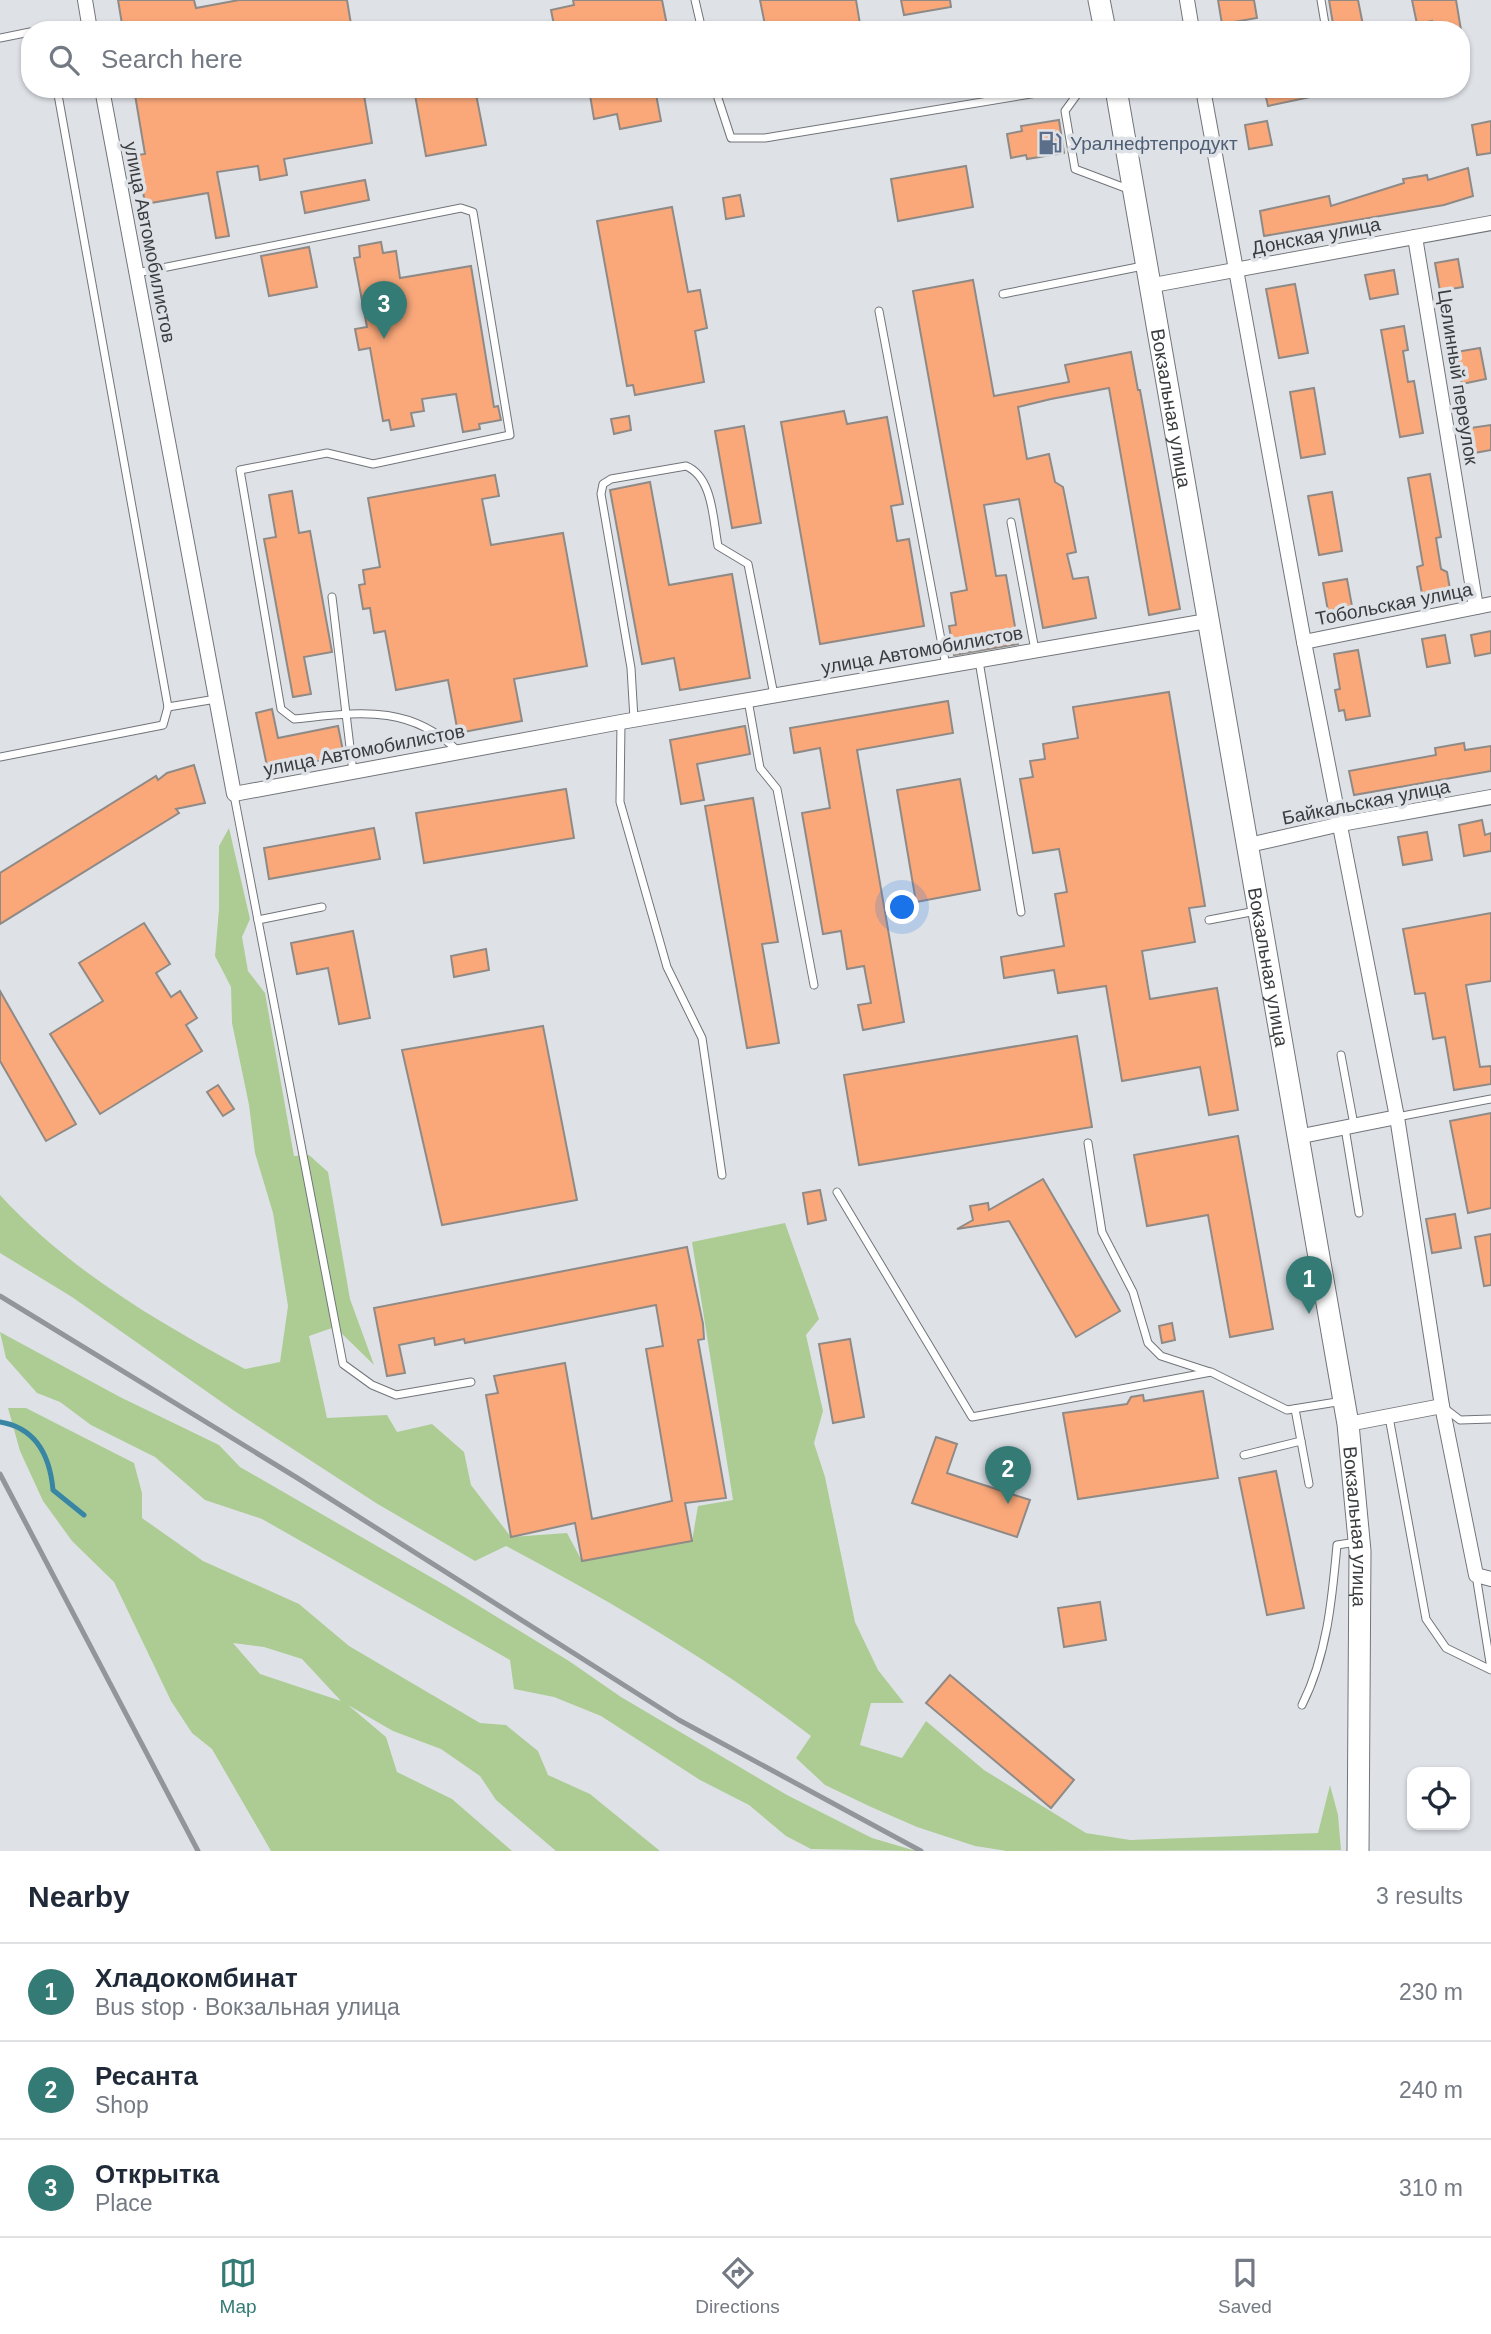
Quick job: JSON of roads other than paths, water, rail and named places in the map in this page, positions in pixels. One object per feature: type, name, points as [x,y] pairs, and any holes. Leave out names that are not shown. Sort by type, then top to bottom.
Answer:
[{"type":"main road","points":[[1099,0],[1103,21]]},
{"type":"main road","name":"Вокзальная улица","points":[[1117,98],[1348,1424],[1359,1542],[1357,1851]]},
{"type":"street","points":[[85,0],[88,21]]},
{"type":"street","points":[[1187,0],[1190,21]]},
{"type":"street","name":"улица Автомобилистов","points":[[104,98],[234,794],[627,720],[1207,621]]},
{"type":"street","points":[[1205,98],[1304,642],[1397,1116],[1442,1406],[1476,1575],[1491,1579]]},
{"type":"street","name":"Донская улица","points":[[1147,276],[1236,271],[1491,223]]},
{"type":"street","name":"Целинный переулок","points":[[1415,237],[1484,606]]},
{"type":"street","name":"Тобольская улица","points":[[1304,642],[1484,606]]},
{"type":"street","name":"Байкальская улица","points":[[1249,845],[1340,824],[1491,797]]},
{"type":"street","points":[[1297,1137],[1397,1116]]},
{"type":"street","points":[[1348,1424],[1442,1406]]},
{"type":"lane","points":[[695,0],[700,21]]},
{"type":"lane","points":[[1321,0],[1324,21]]},
{"type":"lane","points":[[0,38],[21,34]]},
{"type":"lane","points":[[0,757],[163,725],[168,707],[59,98]]},
{"type":"lane","points":[[718,98],[731,138],[765,138],[1007,98]]},
{"type":"lane","points":[[1074,98],[1065,111],[1075,169],[1132,190]]},
{"type":"lane","points":[[136,273],[461,208],[472,212],[510,435],[373,464],[327,453],[240,470],[281,709],[294,719],[374,713],[413,720],[441,734],[459,752]]},
{"type":"lane","points":[[1003,294],[1147,276]]},
{"type":"lane","points":[[879,311],[946,666]]},
{"type":"lane","points":[[722,1175],[702,1038],[667,967],[620,802],[631,668],[601,494],[603,485],[611,479],[686,466],[697,470],[704,481],[718,546],[748,564],[775,695]]},
{"type":"lane","points":[[1011,522],[1035,650]]},
{"type":"lane","points":[[332,597],[353,772]]},
{"type":"lane","points":[[978,660],[1021,912]]},
{"type":"lane","points":[[168,707],[216,699]]},
{"type":"lane","points":[[748,699],[760,768],[777,789],[814,985]]},
{"type":"lane","points":[[234,794],[343,1364],[372,1385],[396,1395],[471,1382]]},
{"type":"lane","points":[[258,920],[322,907]]},
{"type":"lane","points":[[1209,920],[1259,910]]},
{"type":"lane","points":[[1341,1055],[1359,1213]]},
{"type":"lane","points":[[1397,1116],[1491,1099]]},
{"type":"lane","points":[[1088,1143],[1102,1232],[1133,1292],[1148,1343],[1161,1356],[1211,1372],[1287,1410],[1344,1401]]},
{"type":"lane","points":[[837,1192],[972,1417],[1211,1372]]},
{"type":"lane","points":[[1442,1406],[1460,1420],[1491,1419]]},
{"type":"lane","points":[[1295,1409],[1309,1484]]},
{"type":"lane","points":[[1389,1416],[1426,1619],[1446,1648],[1491,1670]]},
{"type":"lane","points":[[1244,1455],[1301,1441]]},
{"type":"lane","points":[[1302,1705],[1314,1681],[1326,1633],[1337,1545],[1359,1542]]},
{"type":"lane","points":[[1476,1575],[1491,1670]]},
{"type":"waterway","points":[[0,1422],[13,1425],[32,1437],[49,1466],[53,1490],[84,1515]]},
{"type":"railway","points":[[0,1296],[299,1479],[679,1720],[921,1851]]},
{"type":"railway","points":[[0,1474],[198,1851]]},
{"type":"place","name":"Уралнефтепродукт","points":[[1050,143]]},
{"type":"place","name":"Открытка","points":[[384,339]]},
{"type":"place","name":"Хладокомбинат","points":[[1309,1314]]},
{"type":"place","name":"Ресанта","points":[[1008,1504]]}]
